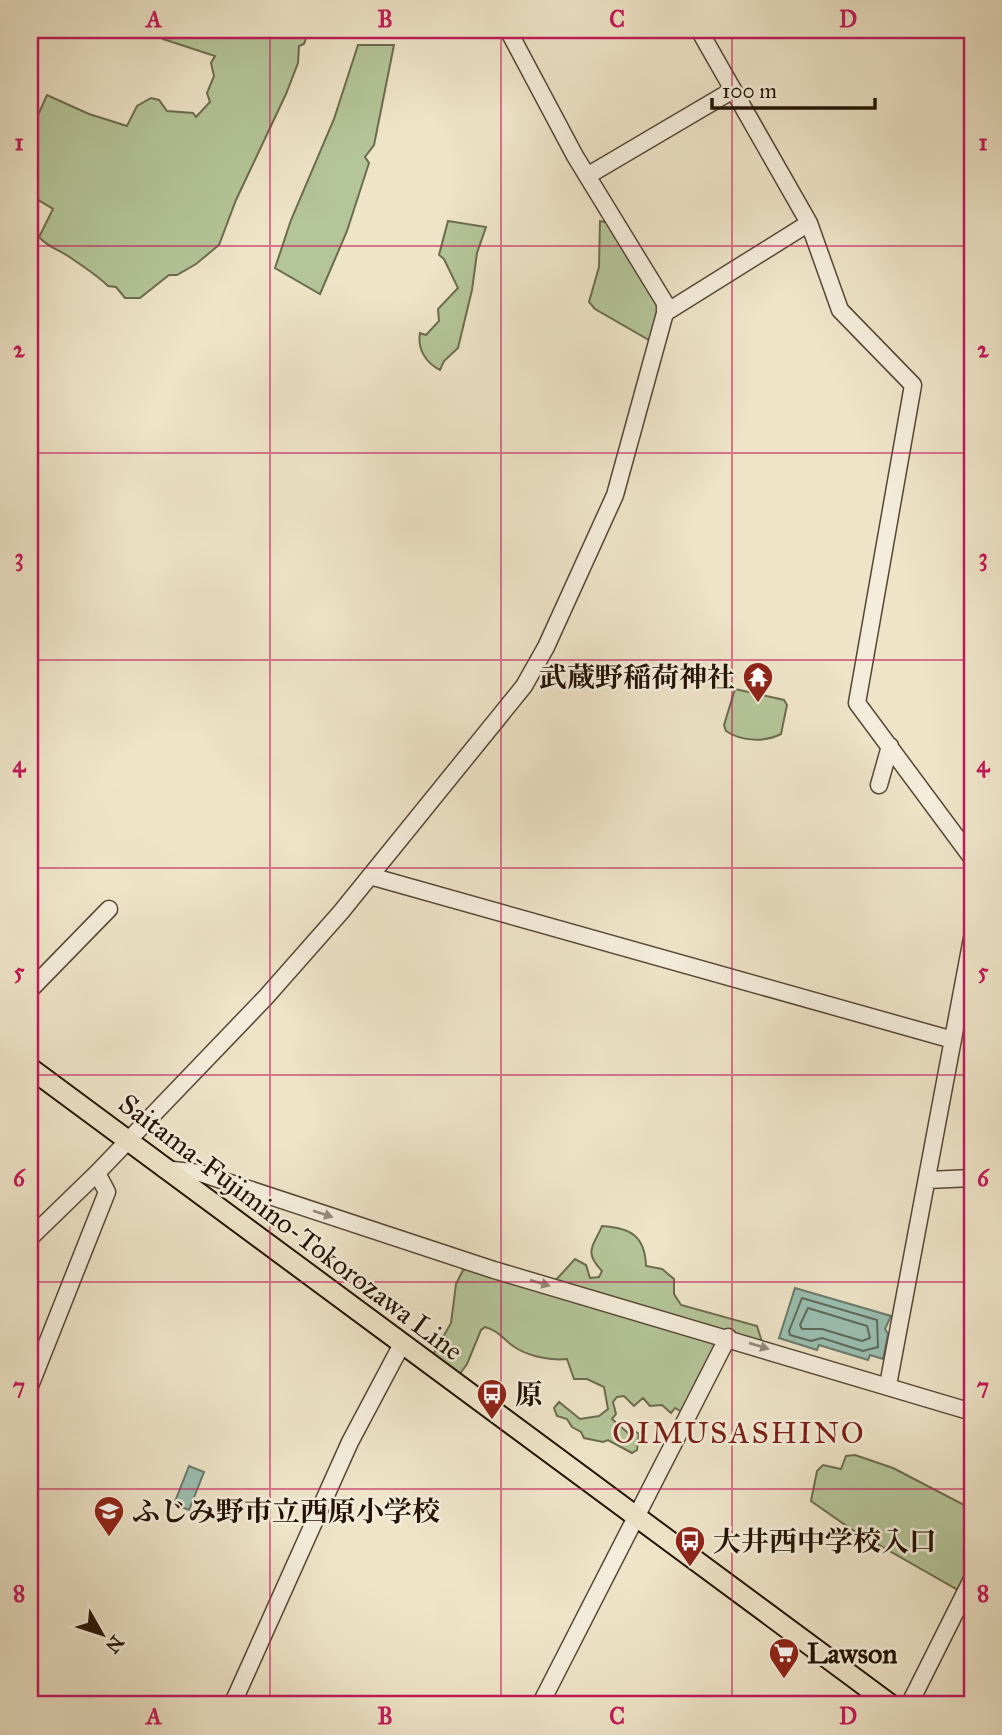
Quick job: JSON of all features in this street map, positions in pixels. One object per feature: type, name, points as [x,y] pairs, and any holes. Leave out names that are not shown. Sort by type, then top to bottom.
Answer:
[{"type":"main road","name":"Saitama-Fujimino-Tokorozawa Line","points":[[30,1068],[891,1705]]},
{"type":"street","points":[[30,1238],[97,1173],[266,997],[501,718],[535,669],[615,495],[666,313],[662,294],[587,176],[508,30]]},
{"type":"street","points":[[699,30],[808,223],[840,310],[914,384],[857,699],[972,858]]},
{"type":"street","points":[[587,176],[733,90]]},
{"type":"street","points":[[666,313],[808,223]]},
{"type":"street","points":[[879,785],[890,746]]},
{"type":"street","points":[[370,876],[953,1040]]},
{"type":"street","points":[[30,990],[109,909]]},
{"type":"street","points":[[888,1385],[972,938]]},
{"type":"street","points":[[164,1169],[200,1173],[494,1270],[728,1337],[972,1412]]},
{"type":"street","points":[[30,1386],[107,1192],[97,1173]]},
{"type":"street","points":[[928,1180],[972,1178]]},
{"type":"street","points":[[540,1705],[728,1337]]},
{"type":"street","points":[[232,1705],[350,1442],[402,1344]]},
{"type":"street","points":[[909,1705],[972,1580]]},
{"type":"shaded area","points":[[166,30],[309,30],[304,44],[299,46],[298,63],[286,94],[236,200],[219,245],[196,264],[177,275],[169,275],[140,298],[125,298],[116,287],[108,286],[39,237],[53,209],[30,195],[30,133],[47,95],[89,114],[127,126],[137,106],[151,98],[159,100],[167,111],[193,113],[196,117],[210,102],[207,93],[214,76],[211,63],[215,56],[163,39]]},
{"type":"shaded area","points":[[358,45],[394,45],[374,145],[365,157],[369,163],[347,231],[320,294],[275,268],[291,220],[334,119]]},
{"type":"shaded area","points":[[448,221],[486,227],[477,253],[472,290],[458,348],[444,361],[440,370],[424,355],[419,339],[420,333],[426,335],[439,321],[438,309],[458,288],[444,259],[439,255]]},
{"type":"shaded area","points":[[600,221],[608,223],[660,298],[655,335],[649,340],[595,309],[589,302],[599,267]]},
{"type":"shaded area","points":[[735,689],[784,700],[787,705],[781,734],[754,740],[726,731],[724,725]]},
{"type":"shaded area","points":[[602,1226],[621,1229],[635,1236],[643,1247],[646,1266],[662,1269],[674,1279],[674,1294],[681,1305],[757,1326],[762,1342],[719,1347],[696,1381],[684,1413],[675,1408],[671,1413],[662,1405],[650,1406],[643,1398],[634,1406],[624,1396],[617,1397],[613,1402],[616,1414],[612,1419],[629,1434],[633,1430],[639,1434],[637,1450],[632,1453],[608,1440],[603,1442],[584,1438],[567,1419],[557,1416],[554,1408],[559,1402],[580,1419],[599,1416],[608,1409],[604,1387],[587,1379],[574,1379],[567,1359],[525,1353],[485,1327],[459,1375],[431,1358],[451,1323],[456,1284],[463,1270],[472,1268],[555,1281],[575,1259],[586,1265],[590,1278],[599,1277],[602,1271],[591,1253]]},
{"type":"shaded area","points":[[855,1455],[893,1468],[972,1509],[972,1598],[851,1529],[811,1501],[817,1471],[823,1465],[841,1469],[846,1456]]},
{"type":"water","points":[[795,1288],[891,1316],[885,1329],[888,1334],[883,1359],[870,1355],[868,1360],[819,1345],[817,1350],[779,1338]]},
{"type":"water","points":[[189,1466],[204,1472],[189,1510],[174,1504]]},
{"type":"place","name":"武蔵野稲荷神社","points":[[758,704]]},
{"type":"place","name":"原","points":[[492,1421]]},
{"type":"place","name":"ふじみ野市立西原小学校","points":[[109,1538]]},
{"type":"place","name":"大井西中学校入口","points":[[690,1568]]},
{"type":"place","name":"Lawson","points":[[784,1680]]},
{"type":"district","name":"OIMUSASHINO","points":[[739,1433]]}]
